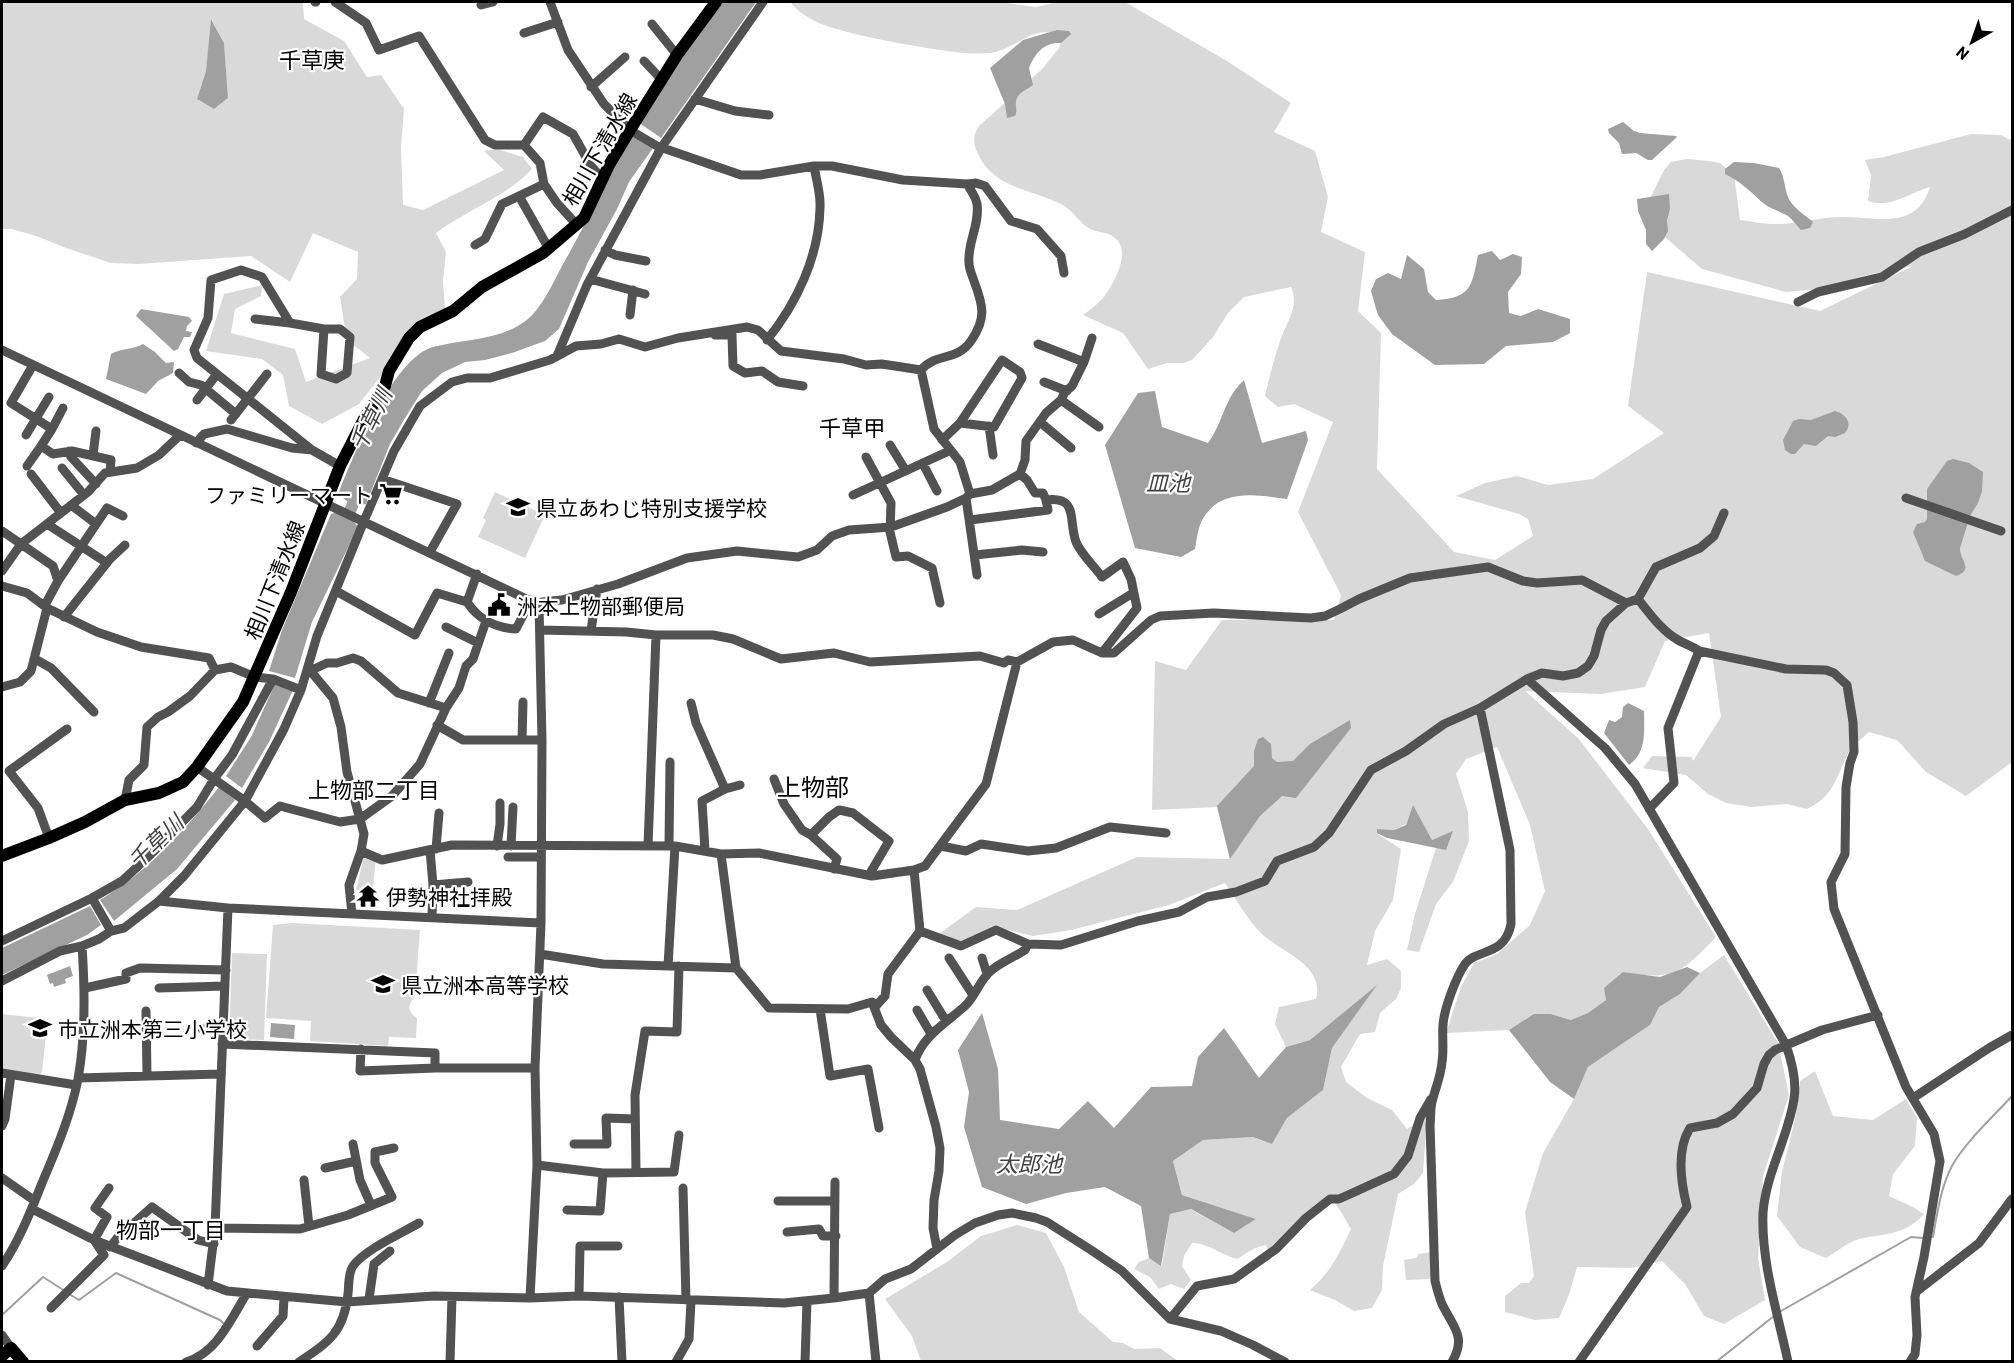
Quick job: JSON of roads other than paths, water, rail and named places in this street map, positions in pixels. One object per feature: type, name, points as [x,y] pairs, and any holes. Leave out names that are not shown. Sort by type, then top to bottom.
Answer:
[{"type":"main road","name":"相川下清水線","points":[[2,856],[49,838],[124,800],[159,793],[183,782],[197,767],[243,702],[265,678],[340,466],[363,419],[385,386],[390,371],[409,338],[420,327],[453,311],[482,287],[549,249],[584,218],[603,179],[677,55],[716,2]]},
{"type":"main road","points":[[6,1352],[24,1362]]},
{"type":"street","points":[[335,2],[366,23],[379,50],[419,36],[484,140],[495,145],[524,145],[540,163],[544,184],[577,225]]},
{"type":"street","points":[[481,5],[494,2]]},
{"type":"street","points":[[550,2],[568,50],[591,87],[604,104],[632,131],[659,147],[741,175],[760,175],[814,166],[846,167],[903,180],[976,183],[985,186],[1011,221],[1037,229],[1061,256],[1064,273]]},
{"type":"street","points":[[557,356],[590,279],[659,147],[763,2]]},
{"type":"street","points":[[524,33],[558,22]]},
{"type":"street","points":[[652,24],[677,55]]},
{"type":"street","points":[[591,87],[625,57]]},
{"type":"street","points":[[644,61],[662,80]]},
{"type":"street","points":[[695,99],[735,111],[769,115]]},
{"type":"street","points":[[524,145],[543,117],[573,134],[591,166],[603,179]]},
{"type":"street","points":[[767,340],[782,322],[800,290],[815,248],[820,206],[814,166]]},
{"type":"street","points":[[475,245],[485,239],[502,204],[544,184]]},
{"type":"street","points":[[921,370],[928,362],[962,352],[980,324],[983,311],[969,264],[969,249],[977,220],[976,202],[967,184]]},
{"type":"street","points":[[519,196],[549,249]]},
{"type":"street","points":[[1798,302],[1818,292],[1882,277],[1919,252],[1965,234],[2013,210]]},
{"type":"street","points":[[605,250],[615,255],[646,261]]},
{"type":"street","points":[[290,323],[262,277],[241,270],[211,280],[208,318],[194,350],[197,358],[312,450],[340,466]]},
{"type":"street","points":[[590,279],[645,294]]},
{"type":"street","points":[[630,315],[633,290]]},
{"type":"street","points":[[255,319],[324,329],[340,329],[350,337],[347,373],[336,379],[321,374],[324,329]]},
{"type":"street","points":[[2,981],[60,951],[82,946],[99,939],[111,930],[124,928],[159,901],[190,868],[244,801],[284,729],[302,690],[317,636],[394,451],[420,406],[452,382],[467,378],[490,378],[550,360],[576,346],[622,339],[645,347],[706,332],[747,327],[758,330],[781,351],[844,359],[866,365],[882,364],[921,370]]},
{"type":"street","points":[[706,332],[711,336],[732,335],[733,366],[745,373],[762,371],[778,382],[803,386]]},
{"type":"street","points":[[2,350],[178,436],[327,503],[535,602],[542,602],[561,600],[657,570],[683,559],[737,550],[798,557],[817,550],[832,536],[849,530],[891,527],[968,496],[992,490],[1020,474],[1025,460],[1026,441],[1046,413],[1072,386],[1084,362],[1092,338]]},
{"type":"street","points":[[1038,344],[1084,362]]},
{"type":"street","points":[[960,423],[994,427],[1022,378],[1020,372],[993,353]]},
{"type":"street","points":[[942,440],[960,423],[1002,360]]},
{"type":"street","points":[[33,365],[11,403],[52,429]]},
{"type":"street","points":[[921,370],[934,429],[962,466],[968,496],[977,575]]},
{"type":"street","points":[[179,373],[189,382],[201,385],[234,417],[267,374]]},
{"type":"street","points":[[197,400],[217,374]]},
{"type":"street","points":[[1044,382],[1066,391]]},
{"type":"street","points":[[26,435],[50,397]]},
{"type":"street","points":[[1061,400],[1099,428]]},
{"type":"street","points":[[61,513],[29,470],[63,408]]},
{"type":"street","points":[[1040,422],[1071,448]]},
{"type":"street","points":[[989,426],[993,455]]},
{"type":"street","points":[[196,443],[204,434],[227,429],[292,448],[312,450]]},
{"type":"street","points":[[93,455],[96,431]]},
{"type":"street","points":[[2,571],[21,544],[84,495],[105,473],[138,468],[159,455],[178,436]]},
{"type":"street","points":[[890,445],[906,471]]},
{"type":"street","points":[[41,446],[53,454],[69,452],[111,460],[110,472]]},
{"type":"street","points":[[853,495],[949,451]]},
{"type":"street","points":[[69,452],[96,484]]},
{"type":"street","points":[[866,457],[891,504],[891,527],[896,557],[908,556],[932,568],[940,603]]},
{"type":"street","points":[[923,464],[937,491]]},
{"type":"street","points":[[62,468],[84,495]]},
{"type":"street","points":[[970,520],[1048,510],[1043,493],[1035,493],[1020,474]]},
{"type":"street","points":[[382,479],[457,504],[430,552]]},
{"type":"street","points":[[1046,500],[1058,498],[1069,506],[1077,543],[1102,577],[1123,562],[1131,579],[1137,608],[1101,653]]},
{"type":"street","points":[[1906,498],[2001,531]]},
{"type":"street","points":[[72,505],[96,524]]},
{"type":"street","points":[[2,687],[20,682],[26,677],[35,659],[46,606],[58,581],[107,508],[123,516]]},
{"type":"street","points":[[920,931],[961,946],[996,930],[1028,944],[1061,945],[1138,921],[1179,912],[1207,897],[1236,892],[1265,881],[1277,861],[1314,847],[1329,834],[1371,770],[1406,751],[1444,724],[1480,708],[1527,678],[1542,673],[1572,675],[1588,666],[1594,656],[1605,621],[1626,603],[1638,599],[1656,567],[1700,548],[1714,536],[1724,513]]},
{"type":"street","points":[[46,524],[107,563]]},
{"type":"street","points":[[2,531],[53,566],[58,581]]},
{"type":"street","points":[[64,617],[107,563],[126,545]]},
{"type":"street","points":[[975,555],[1022,550],[1044,552]]},
{"type":"street","points":[[361,851],[382,860],[452,845],[672,846],[721,854],[759,853],[869,875],[914,870],[925,866],[986,784],[1017,663],[1053,642],[1073,640],[1101,653],[1114,653],[1151,620],[1160,616],[1215,613],[1311,618],[1333,613],[1359,598],[1410,578],[1488,567],[1523,581],[1537,583],[1582,580],[1626,603]]},
{"type":"street","points":[[467,602],[477,574]]},
{"type":"street","points":[[2,586],[27,593],[64,617],[97,632],[141,647],[209,658],[215,670]]},
{"type":"street","points":[[591,631],[597,589]]},
{"type":"street","points":[[336,591],[415,635],[437,593],[467,602],[473,612],[486,621],[516,629],[535,602]]},
{"type":"street","points":[[1099,614],[1133,593]]},
{"type":"street","points":[[1638,599],[1658,624],[1678,640],[1699,651],[1786,669],[1826,670],[1834,673],[1847,685],[1852,714],[1854,752],[1846,787],[1845,854],[1831,882],[1832,901],[1906,1087],[1934,1134],[1940,1161],[1916,1292],[1917,1335],[1915,1354],[1910,1362]]},
{"type":"street","points":[[530,1298],[537,1165],[535,1068],[541,923],[541,630],[535,602]]},
{"type":"street","points":[[197,767],[265,818],[280,806],[340,822],[360,819],[392,796],[420,764],[437,725],[459,688],[466,666],[473,659],[486,621]]},
{"type":"street","points":[[446,627],[478,643]]},
{"type":"street","points":[[541,630],[713,635],[733,639],[781,659],[834,653],[870,662],[980,656],[1004,663],[1008,660],[1017,663]]},
{"type":"street","points":[[648,846],[656,635]]},
{"type":"street","points":[[1649,809],[1674,783],[1668,728],[1699,651]]},
{"type":"street","points":[[429,703],[449,653]]},
{"type":"street","points":[[308,668],[314,669],[327,663],[337,663],[353,658],[361,661],[398,693],[446,708]]},
{"type":"street","points":[[35,659],[51,668],[94,712]]},
{"type":"street","points":[[124,800],[129,780],[144,765],[147,727],[190,696],[215,670],[231,667],[302,690]]},
{"type":"street","points":[[308,668],[333,698],[341,727],[347,772],[364,834],[361,851],[349,885],[352,914]]},
{"type":"street","points":[[2,941],[122,881],[148,858],[196,807],[232,755],[265,678]]},
{"type":"street","points":[[1527,678],[1605,748],[1635,784],[1786,1045],[1792,1061],[1794,1098],[1766,1192],[1763,1233],[1788,1362]]},
{"type":"street","points":[[522,740],[523,702]]},
{"type":"street","points":[[691,703],[696,723],[725,789]]},
{"type":"street","points":[[1452,1362],[1457,1353],[1459,1336],[1441,1302],[1435,1281],[1430,1125],[1432,1103],[1442,1062],[1443,1024],[1460,972],[1467,961],[1488,953],[1500,945],[1510,930],[1511,924],[1510,850],[1480,708]]},
{"type":"street","points":[[437,725],[463,740],[542,740]]},
{"type":"street","points":[[49,838],[38,808],[9,771],[67,729]]},
{"type":"street","points":[[668,966],[672,846],[669,762]]},
{"type":"street","points":[[774,779],[783,804],[802,830],[811,835],[837,859],[834,869]]},
{"type":"street","points":[[705,850],[702,801],[740,784]]},
{"type":"street","points":[[497,846],[500,803]]},
{"type":"street","points":[[511,846],[513,807]]},
{"type":"street","points":[[811,835],[839,810],[853,813],[889,841],[869,875]]},
{"type":"street","points":[[432,917],[433,849],[439,813]]},
{"type":"street","points":[[941,846],[966,851],[981,844],[1028,851],[1056,848],[1110,827],[1166,833]]},
{"type":"street","points":[[721,854],[736,968],[769,1008],[848,1009],[872,1002],[881,1025],[915,1060],[920,1069],[940,1148],[933,1228],[937,1249]]},
{"type":"street","points":[[508,858],[541,857]]},
{"type":"street","points":[[875,1008],[885,996],[888,974],[920,931],[914,870]]},
{"type":"street","points":[[433,885],[468,882]]},
{"type":"street","points":[[92,898],[111,930]]},
{"type":"street","points":[[159,901],[228,908],[541,923]]},
{"type":"street","points":[[208,1285],[215,1228],[228,908]]},
{"type":"street","points":[[915,1060],[919,1050],[931,1034],[966,1005],[987,974],[1025,950],[1028,944]]},
{"type":"street","points":[[2,1266],[33,1205],[58,1144],[77,1081],[83,1033],[85,988],[82,946]]},
{"type":"street","points":[[540,954],[603,964],[736,968]]},
{"type":"street","points":[[949,958],[973,995]]},
{"type":"street","points":[[982,958],[987,974]]},
{"type":"street","points":[[636,1172],[635,1095],[645,1031],[677,1032],[679,966]]},
{"type":"street","points":[[85,988],[126,979],[126,972],[140,968],[226,970]]},
{"type":"street","points":[[159,988],[225,986]]},
{"type":"street","points":[[927,990],[946,1021]]},
{"type":"street","points":[[820,1009],[830,1076],[868,1070],[879,1128]]},
{"type":"street","points":[[917,1010],[931,1034]]},
{"type":"street","points":[[146,1011],[147,1076]]},
{"type":"street","points":[[1579,1362],[1687,1207],[1680,1156],[1684,1137],[1690,1128],[1717,1123],[1732,1113],[1757,1088],[1769,1055],[1822,1030],[1878,1015]]},
{"type":"street","points":[[202,1029],[222,1030]]},
{"type":"street","points":[[1913,1098],[2013,1035]]},
{"type":"street","points":[[222,1044],[435,1053],[435,1068]]},
{"type":"street","points":[[361,1049],[360,1071],[535,1068]]},
{"type":"street","points":[[3,1121],[6,1074],[77,1081],[220,1074]]},
{"type":"street","points":[[1170,1319],[1197,1286],[1234,1280],[1276,1249],[1306,1218],[1330,1198],[1339,1199],[1394,1174],[1408,1156],[1420,1118],[1437,1090]]},
{"type":"street","points":[[574,1144],[607,1144],[606,1118],[635,1119]]},
{"type":"street","points":[[537,1165],[603,1173],[674,1172],[679,1135]]},
{"type":"street","points":[[353,1144],[360,1180],[371,1205]]},
{"type":"street","points":[[215,1228],[300,1229],[348,1215],[392,1197],[375,1163],[375,1152],[394,1148]]},
{"type":"street","points":[[325,1168],[356,1161]]},
{"type":"street","points":[[567,1210],[600,1211],[603,1173]]},
{"type":"street","points":[[2,1178],[33,1205],[94,1240],[208,1285],[227,1291],[284,1298],[348,1302],[369,1299],[579,1296],[784,1303],[834,1298],[869,1293],[885,1279],[911,1269],[975,1223],[1012,1213],[1036,1218],[1091,1250],[1122,1271],[1170,1319],[1221,1331],[1269,1352],[1285,1362]]},
{"type":"street","points":[[304,1180],[309,1226]]},
{"type":"street","points":[[834,1298],[835,1182]]},
{"type":"street","points":[[94,1240],[107,1217],[95,1208],[109,1188]]},
{"type":"street","points":[[676,1362],[689,1340],[683,1188]]},
{"type":"street","points":[[1916,1292],[1980,1243],[2013,1199]]},
{"type":"street","points":[[778,1202],[836,1201]]},
{"type":"street","points":[[110,1247],[152,1207],[198,1240],[214,1244]]},
{"type":"street","points":[[299,1362],[329,1341],[344,1318],[351,1268],[362,1257],[419,1223]]},
{"type":"street","points":[[787,1232],[819,1229],[823,1236],[836,1236]]},
{"type":"street","points":[[51,1308],[104,1256],[94,1240]]},
{"type":"street","points":[[579,1296],[580,1246],[618,1246]]},
{"type":"street","points":[[369,1299],[374,1264],[390,1251]]},
{"type":"street","points":[[186,1362],[213,1347],[247,1293]]},
{"type":"street","points":[[869,1293],[876,1362]]},
{"type":"street","points":[[450,1362],[452,1297]]},
{"type":"street","points":[[619,1297],[622,1362]]},
{"type":"street","points":[[257,1346],[283,1316],[284,1298]]},
{"type":"street","points":[[805,1362],[807,1301]]},
{"type":"street","points":[[2,1335],[6,1352]]},
{"type":"water","points":[[721,2],[756,2],[661,138],[638,122],[676,63]]},
{"type":"water","points":[[211,19],[224,43],[228,98],[214,109],[197,99],[206,71]]},
{"type":"water","points":[[1057,30],[1069,31],[1071,34],[1061,43],[1050,44],[1037,53],[1029,68],[1033,85],[1018,96],[1015,116],[1007,118],[1005,104],[990,68],[1023,40]]},
{"type":"water","points":[[1623,122],[1640,133],[1677,137],[1652,160],[1636,153],[1622,154],[1619,143],[1608,129]]},
{"type":"water","points":[[635,136],[653,148],[629,182],[588,262],[559,329],[545,341],[512,353],[465,362],[442,373],[422,391],[405,418],[390,444],[366,504],[358,505],[347,501],[339,492],[354,456],[377,410],[404,369],[418,355],[433,347],[500,334],[524,322],[534,313],[550,290],[629,137]]},
{"type":"water","points":[[1734,162],[1779,168],[1790,201],[1813,222],[1810,228],[1801,230],[1788,216],[1766,205],[1725,174],[1725,169]]},
{"type":"water","points":[[1669,194],[1668,231],[1664,239],[1652,251],[1646,244],[1646,230],[1638,211],[1637,199]]},
{"type":"water","points":[[1492,251],[1500,260],[1513,254],[1522,257],[1521,274],[1508,292],[1509,313],[1521,316],[1538,309],[1570,319],[1570,333],[1553,342],[1506,346],[1484,364],[1435,365],[1392,334],[1378,315],[1371,291],[1376,279],[1388,273],[1401,279],[1407,255],[1424,269],[1428,292],[1436,300],[1448,299],[1463,293],[1474,275],[1478,255]]},
{"type":"water","points":[[141,309],[189,317],[192,321],[186,331],[192,332],[190,337],[184,337],[178,349],[174,351],[136,316]]},
{"type":"water","points":[[143,344],[166,363],[174,362],[173,373],[158,381],[146,394],[106,379],[111,354]]},
{"type":"water","name":"皿池","points":[[1244,380],[1262,443],[1306,431],[1308,440],[1287,499],[1253,495],[1220,501],[1202,520],[1195,549],[1181,557],[1135,548],[1105,445],[1138,393],[1155,391],[1162,427],[1208,443],[1232,395]]},
{"type":"water","points":[[1835,411],[1847,419],[1848,426],[1845,433],[1835,437],[1828,436],[1816,446],[1804,444],[1795,454],[1785,450],[1783,440],[1793,421],[1811,420]]},
{"type":"water","points":[[1953,459],[1969,463],[1983,472],[1982,491],[1970,516],[1960,548],[1965,564],[1964,571],[1956,576],[1925,561],[1913,532],[1917,524],[1927,519],[1927,489],[1947,461]]},
{"type":"water","points":[[337,512],[352,519],[358,527],[312,622],[295,678],[269,671],[282,630],[331,514]]},
{"type":"water","points":[[275,684],[293,690],[269,742],[242,788],[226,776],[251,737]]},
{"type":"water","points":[[1628,703],[1644,711],[1642,748],[1629,765],[1604,733],[1609,720],[1615,722],[1622,717],[1623,707]]},
{"type":"water","points":[[1350,720],[1351,728],[1296,798],[1282,796],[1260,816],[1230,859],[1217,806],[1254,766],[1254,751],[1258,739],[1263,737],[1271,744],[1272,758],[1277,762],[1293,761],[1310,744]]},
{"type":"water","points":[[219,787],[235,800],[177,869],[114,921],[100,900],[134,877],[165,849]]},
{"type":"water","points":[[1413,805],[1432,840],[1453,831],[1446,850],[1387,838],[1377,833],[1377,829],[1394,830],[1406,825]]},
{"type":"water","points":[[90,906],[101,925],[87,935],[2,975],[2,948]]},
{"type":"water","points":[[70,966],[73,976],[65,979],[66,983],[54,987],[53,983],[50,984],[47,975]]},
{"type":"water","points":[[1687,967],[1700,973],[1680,994],[1659,1007],[1650,1025],[1588,1067],[1574,1099],[1550,1082],[1509,1030],[1534,1014],[1551,1014],[1571,1020],[1588,1013],[1606,1000],[1604,988],[1623,972],[1660,977]]},
{"type":"water","name":"太郎池","points":[[1377,985],[1332,1048],[1323,1090],[1287,1118],[1272,1144],[1253,1137],[1203,1140],[1173,1161],[1182,1195],[1256,1219],[1234,1233],[1191,1209],[1170,1214],[1161,1266],[1149,1258],[1141,1206],[1105,1187],[1066,1193],[1026,1204],[982,1187],[964,1127],[969,1092],[958,1050],[982,1013],[998,1069],[1000,1120],[1059,1129],[1088,1101],[1114,1128],[1151,1087],[1192,1086],[1198,1057],[1224,1028],[1259,1078],[1286,1047],[1310,1040]]},
{"type":"water","points":[[271,1023],[295,1025],[294,1039],[270,1037]]},
{"type":"waterway","name":"千草川","points":[[344,526],[359,489]]},
{"type":"waterway","points":[[1933,1237],[1942,1191],[1952,1166],[1972,1139],[2012,1096]]},
{"type":"waterway","points":[[1781,1311],[1911,1237],[1923,1238]]},
{"type":"waterway","points":[[69,1294],[79,1300],[116,1273],[220,1320],[224,1324]]},
{"type":"waterway","points":[[2,1315],[43,1277],[65,1291]]},
{"type":"waterway","points":[[1716,1362],[1774,1316]]},
{"type":"place","name":"ファミリーマート","points":[[391,494]]},
{"type":"place","name":"県立あわじ特別支援学校","points":[[518,507]]},
{"type":"place","name":"洲本上物部郵便局","points":[[499,605]]},
{"type":"place","name":"伊勢神社拝殿","points":[[368,896]]},
{"type":"place","name":"県立洲本高等学校","points":[[383,984]]},
{"type":"place","name":"市立洲本第三小学校","points":[[40,1028]]},
{"type":"district","name":"千草庚","points":[[312,59]]},
{"type":"district","name":"千草甲","points":[[852,427]]},
{"type":"district","name":"上物部","points":[[813,786]]},
{"type":"district","name":"上物部二丁目","points":[[374,789]]},
{"type":"district","name":"物部一丁目","points":[[171,1229]]}]
